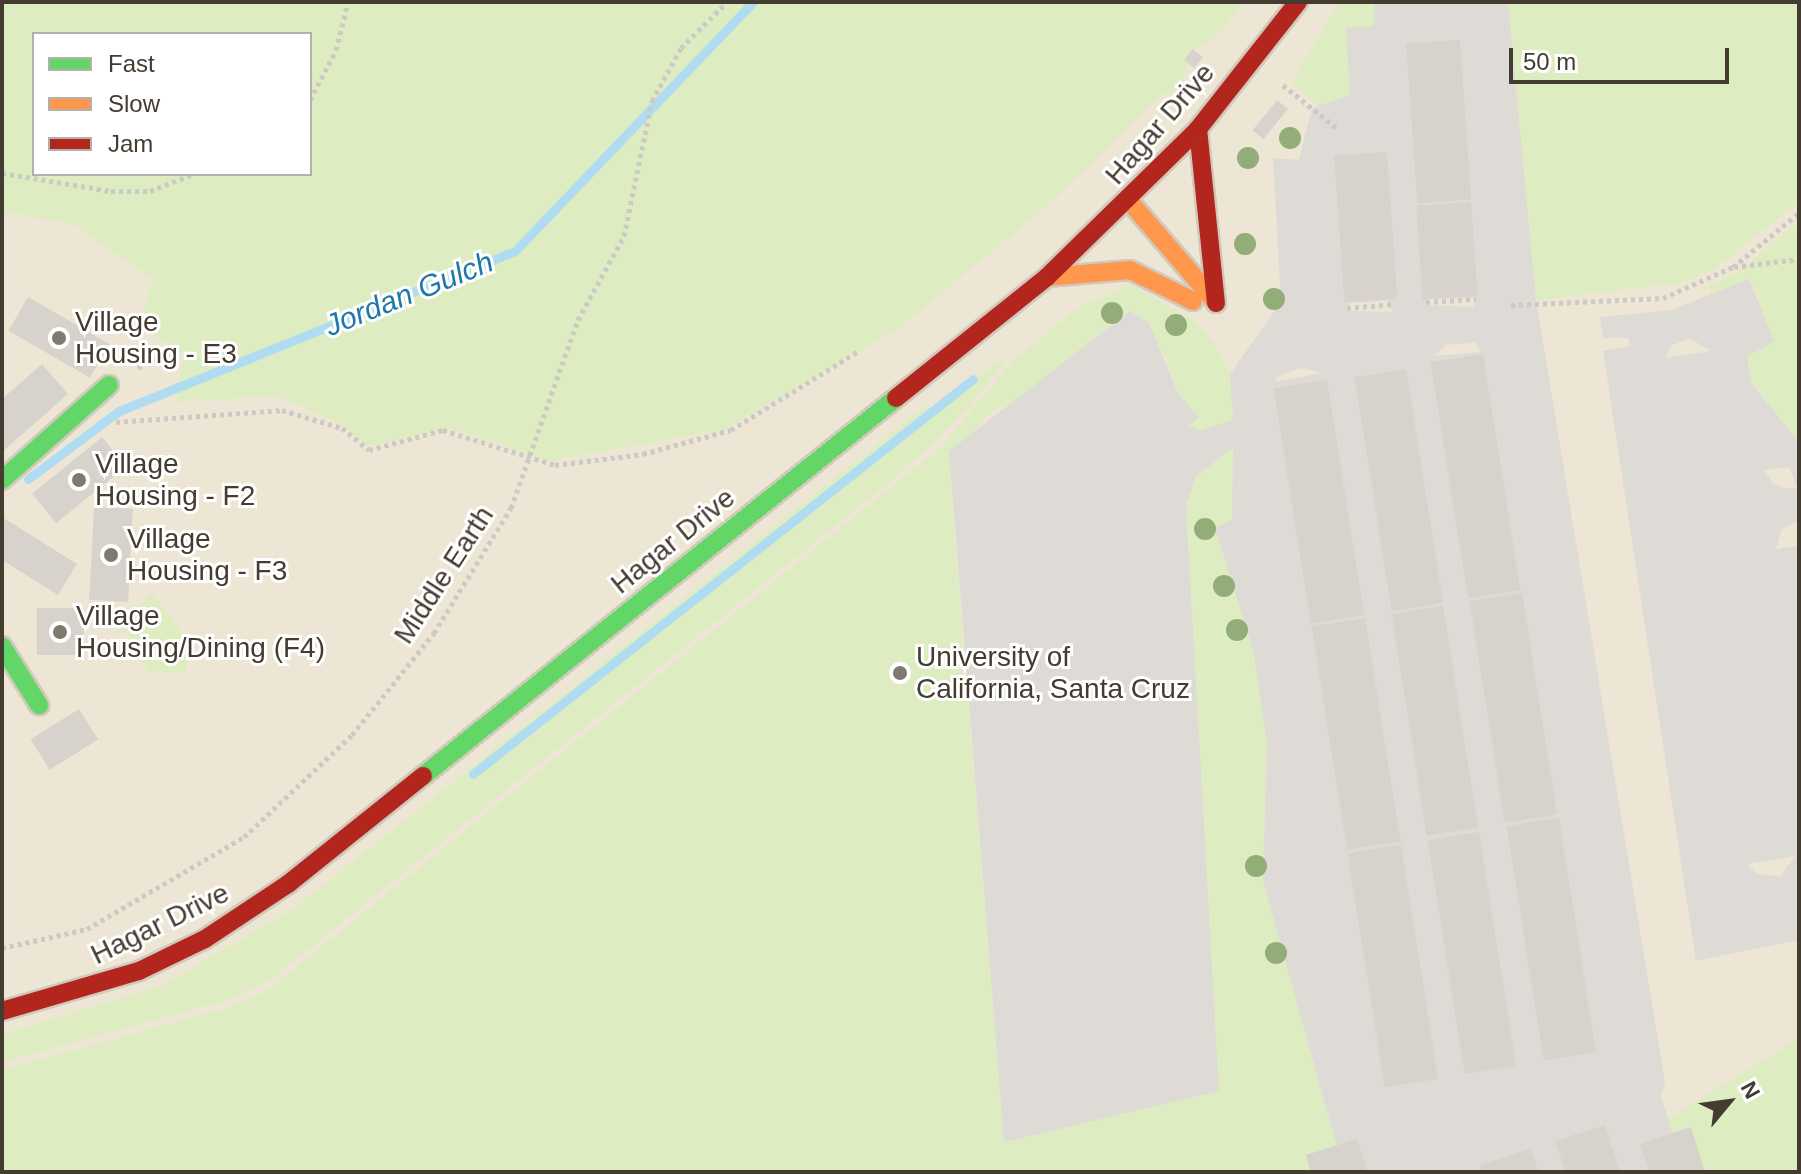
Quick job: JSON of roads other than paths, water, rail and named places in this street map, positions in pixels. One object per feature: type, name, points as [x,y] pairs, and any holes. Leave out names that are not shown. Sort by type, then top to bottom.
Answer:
[{"type":"main road","name":"Hagar Drive","points":[[2,1011],[139,971],[247,914],[1047,277],[1130,202],[1198,129],[1298,2]]},
{"type":"main road","points":[[1130,202],[1216,303],[1202,222],[1198,129]]},
{"type":"main road","points":[[1047,277],[1130,270],[1193,301],[1172,255]]},
{"type":"main road","points":[[2,480],[41,438],[109,385]]},
{"type":"main road","points":[[2,646],[39,705]]},
{"type":"waterway","name":"Jordan Gulch","points":[[28,479],[119,411],[515,251],[753,2]]},
{"type":"waterway","points":[[473,774],[973,379]]},
{"type":"place","name":"Village Housing - E3","points":[[59,338]]},
{"type":"place","name":"Village Housing - F2","points":[[79,480]]},
{"type":"place","name":"Village Housing - F3","points":[[111,555]]},
{"type":"place","name":"Village Housing/Dining (F4)","points":[[60,632]]},
{"type":"place","name":"University of California, Santa Cruz","points":[[900,673]]}]
